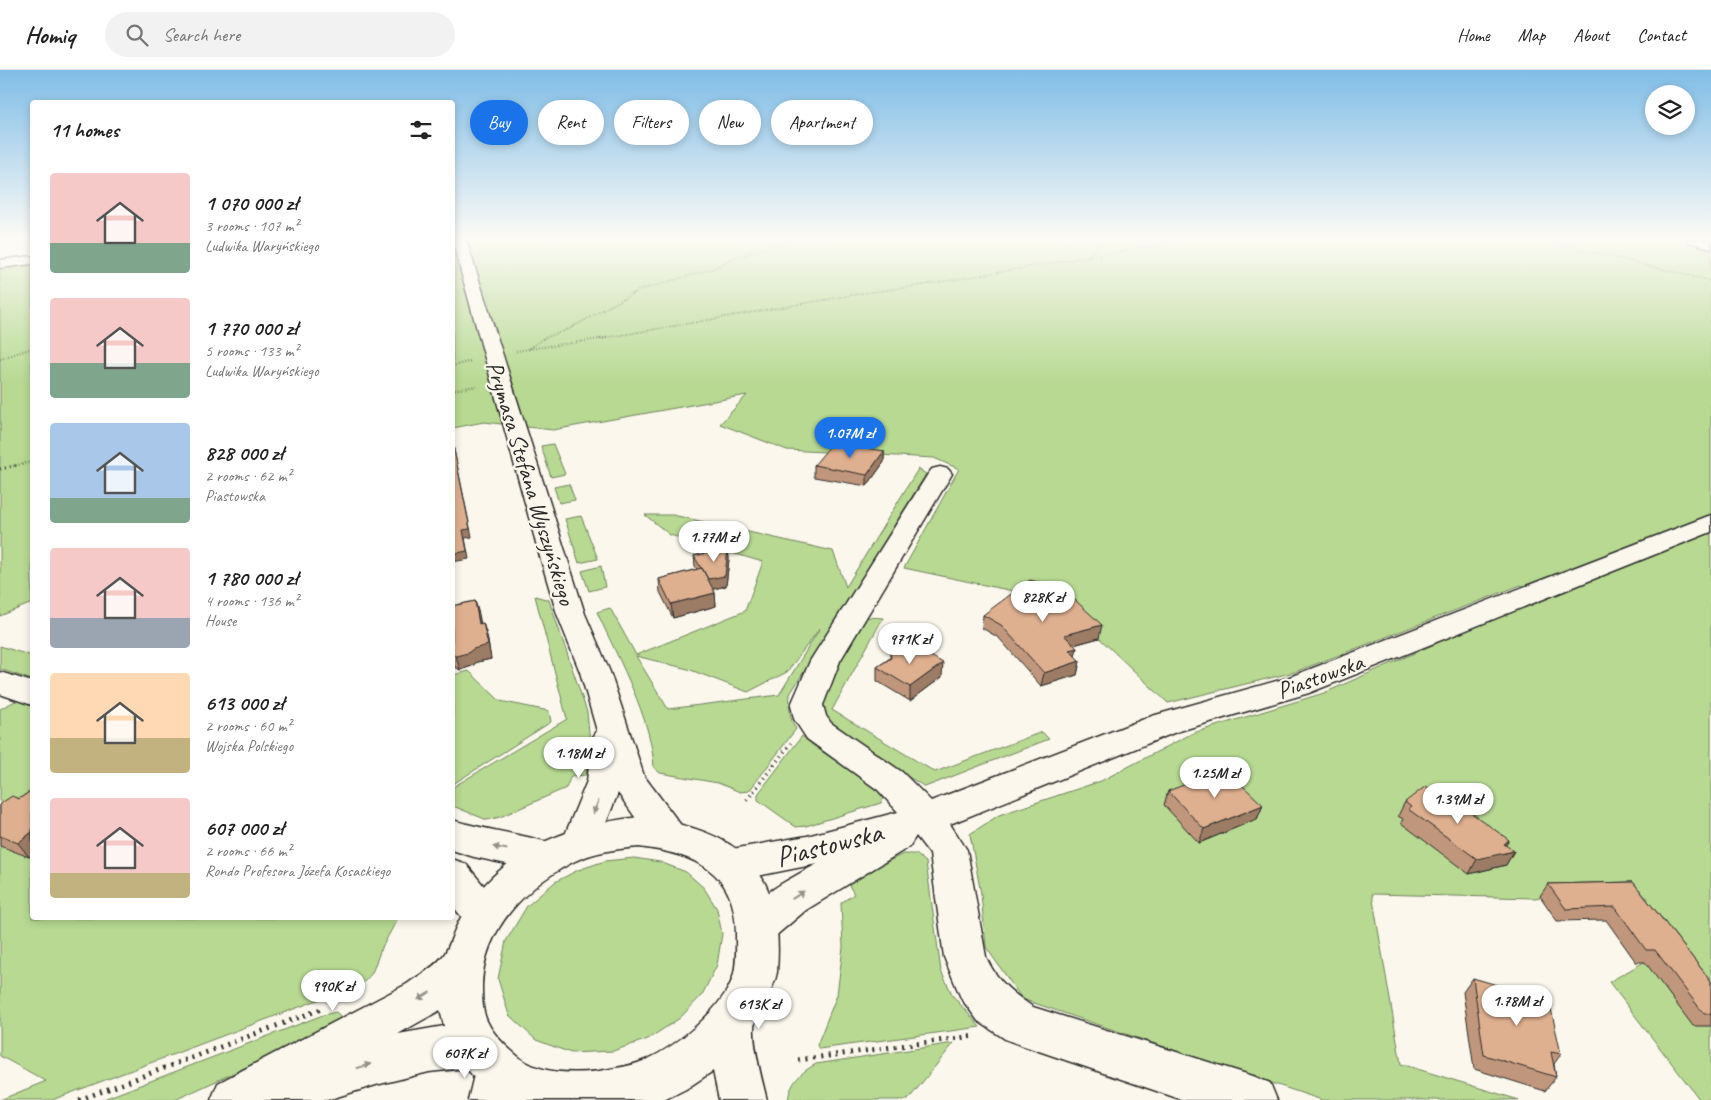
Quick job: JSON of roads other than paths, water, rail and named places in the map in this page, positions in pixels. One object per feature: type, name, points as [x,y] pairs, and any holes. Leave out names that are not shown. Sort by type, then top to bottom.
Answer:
[{"type":"street","name":"Prymasa Stefana Wyszyńskiego","points":[[473,287],[571,614],[595,672],[628,780],[668,834]]},
{"type":"street","points":[[940,474],[825,661],[807,705],[810,719],[819,731],[890,782],[925,818],[948,850],[965,957],[976,984],[994,1006],[1020,1024],[1253,1100]]},
{"type":"street","name":"Piastowska","points":[[732,865],[807,851],[925,818],[1164,724],[1298,686],[1711,523]]},
{"type":"street","points":[[0,682],[30,693]]},
{"type":"street","name":"Prymasa Stefana Wyszyńskiego","points":[[565,850],[605,782],[612,725]]},
{"type":"street","name":"Piastowska","points":[[759,925],[792,898],[925,818]]},
{"type":"street","points":[[250,1100],[376,1062],[429,1050],[531,1089],[577,1098],[637,1095],[687,1063],[712,1043],[732,1021],[754,979],[759,925],[754,900],[732,865],[696,843],[668,834],[640,832],[610,835],[565,850],[510,884],[483,914],[469,940],[462,966],[460,993],[464,1021],[489,1072]]},
{"type":"street","points":[[455,836],[474,842],[565,850]]},
{"type":"street","points":[[455,879],[483,914]]},
{"type":"street","points":[[235,1100],[422,998],[448,980],[462,966]]},
{"type":"street","points":[[732,1021],[734,1060],[744,1100]]}]
